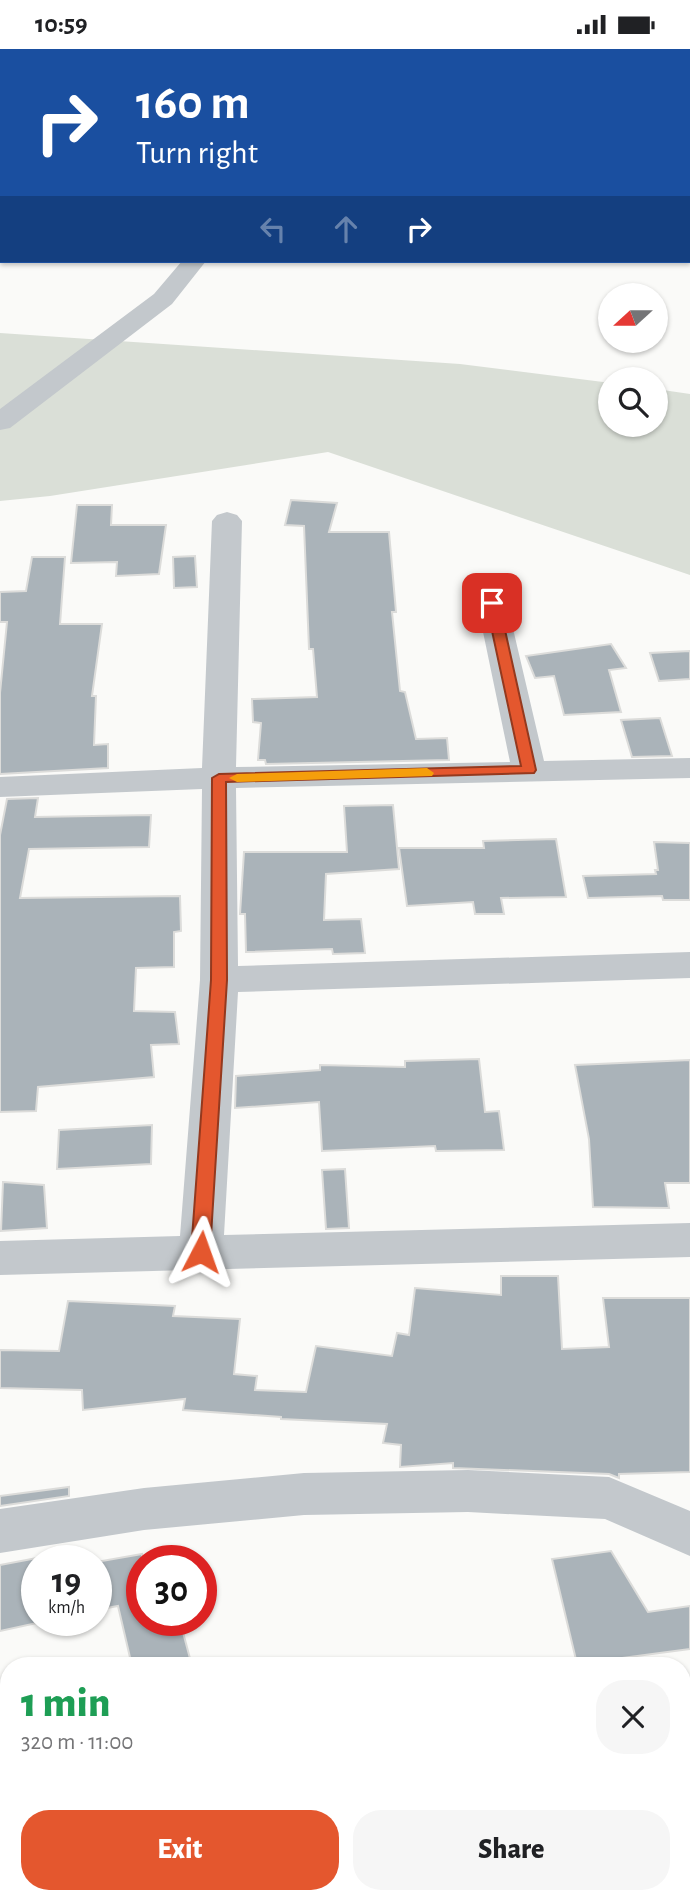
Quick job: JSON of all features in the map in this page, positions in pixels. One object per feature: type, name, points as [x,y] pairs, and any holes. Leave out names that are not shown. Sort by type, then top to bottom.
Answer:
[{"type":"street","points":[[0,422],[163,299],[192,263]]},
{"type":"street","points":[[201,1252],[219,980],[219,778],[227,521]]},
{"type":"street","points":[[492,603],[528,770]]},
{"type":"street","points":[[0,787],[219,778],[690,768]]},
{"type":"street","points":[[219,980],[690,965]]},
{"type":"street","points":[[0,1258],[690,1240]]},
{"type":"street","points":[[0,1531],[144,1509],[304,1494],[468,1491],[609,1498],[690,1534]]},
{"type":"shaded area","points":[[0,333],[460,364],[598,381],[598,437],[668,437],[668,391],[690,394],[690,575],[328,452],[50,496],[0,501]]},
{"type":"building","points":[[291,500],[337,503],[329,532],[389,532],[396,612],[392,612],[400,691],[405,692],[416,739],[447,738],[449,760],[266,764],[265,760],[258,760],[261,723],[253,722],[252,699],[317,697],[313,649],[309,649],[304,526],[285,525]]},
{"type":"building","points":[[77,505],[112,505],[111,525],[166,525],[159,574],[116,576],[117,562],[71,563]]},
{"type":"building","points":[[195,556],[197,587],[174,588],[173,557]]},
{"type":"building","points":[[32,557],[65,557],[60,624],[102,624],[92,696],[96,696],[94,745],[108,744],[108,768],[0,774],[0,693],[7,622],[0,622],[0,592],[26,591]]},
{"type":"building","points":[[611,644],[626,668],[609,670],[621,712],[564,715],[554,676],[535,678],[526,656]]},
{"type":"building","points":[[690,651],[690,679],[659,681],[650,653]]},
{"type":"building","points":[[660,718],[672,756],[632,757],[621,720]]},
{"type":"building","points":[[38,798],[35,817],[151,815],[149,847],[29,849],[20,898],[180,896],[181,931],[174,932],[174,967],[136,968],[134,1011],[175,1012],[179,1044],[151,1045],[154,1077],[38,1087],[36,1111],[0,1112],[0,835],[7,799]]},
{"type":"building","points":[[393,805],[399,869],[326,874],[324,920],[361,919],[365,953],[333,954],[332,949],[246,952],[245,914],[240,914],[244,852],[347,852],[344,806]]},
{"type":"building","points":[[556,839],[566,897],[501,898],[504,914],[475,914],[473,902],[407,906],[399,848],[484,848],[483,841]]},
{"type":"building","points":[[654,842],[690,843],[690,900],[663,900],[662,896],[588,898],[583,876],[656,874],[655,870],[658,870]]},
{"type":"building","points":[[479,1059],[485,1112],[499,1111],[504,1150],[436,1151],[435,1146],[322,1151],[319,1102],[235,1108],[236,1076],[320,1070],[320,1065],[405,1067],[405,1061]]},
{"type":"building","points":[[690,1060],[690,1183],[665,1183],[669,1208],[593,1207],[589,1139],[575,1065]]},
{"type":"building","points":[[152,1125],[151,1164],[57,1169],[59,1130]]},
{"type":"building","points":[[345,1169],[349,1228],[326,1229],[322,1170]]},
{"type":"building","points":[[3,1182],[44,1185],[47,1228],[1,1231]]},
{"type":"building","points":[[501,1276],[558,1276],[562,1349],[609,1347],[603,1298],[690,1298],[690,1472],[619,1474],[619,1478],[609,1474],[453,1468],[453,1463],[400,1467],[401,1445],[383,1443],[387,1424],[281,1419],[183,1410],[185,1399],[83,1410],[82,1390],[0,1388],[0,1350],[59,1351],[68,1301],[175,1306],[173,1316],[240,1319],[234,1374],[257,1376],[255,1390],[306,1392],[316,1346],[392,1356],[397,1333],[409,1335],[415,1288],[501,1295]]},
{"type":"building","points":[[69,1487],[69,1496],[0,1506],[0,1496]]},
{"type":"building","points":[[611,1551],[648,1612],[690,1606],[690,1649],[630,1657],[575,1657],[552,1559]]},
{"type":"building","points":[[126,1557],[126,1636],[184,1636],[190,1657],[130,1657],[118,1606],[112,1607],[112,1559]]},
{"type":"building","points":[[21,1561],[21,1626],[0,1631],[0,1565]]},
{"type":"slow traffic","points":[[237,778],[427,773]]},
{"type":"route","points":[[201,1252],[219,980],[219,778],[528,770],[492,603]]}]
